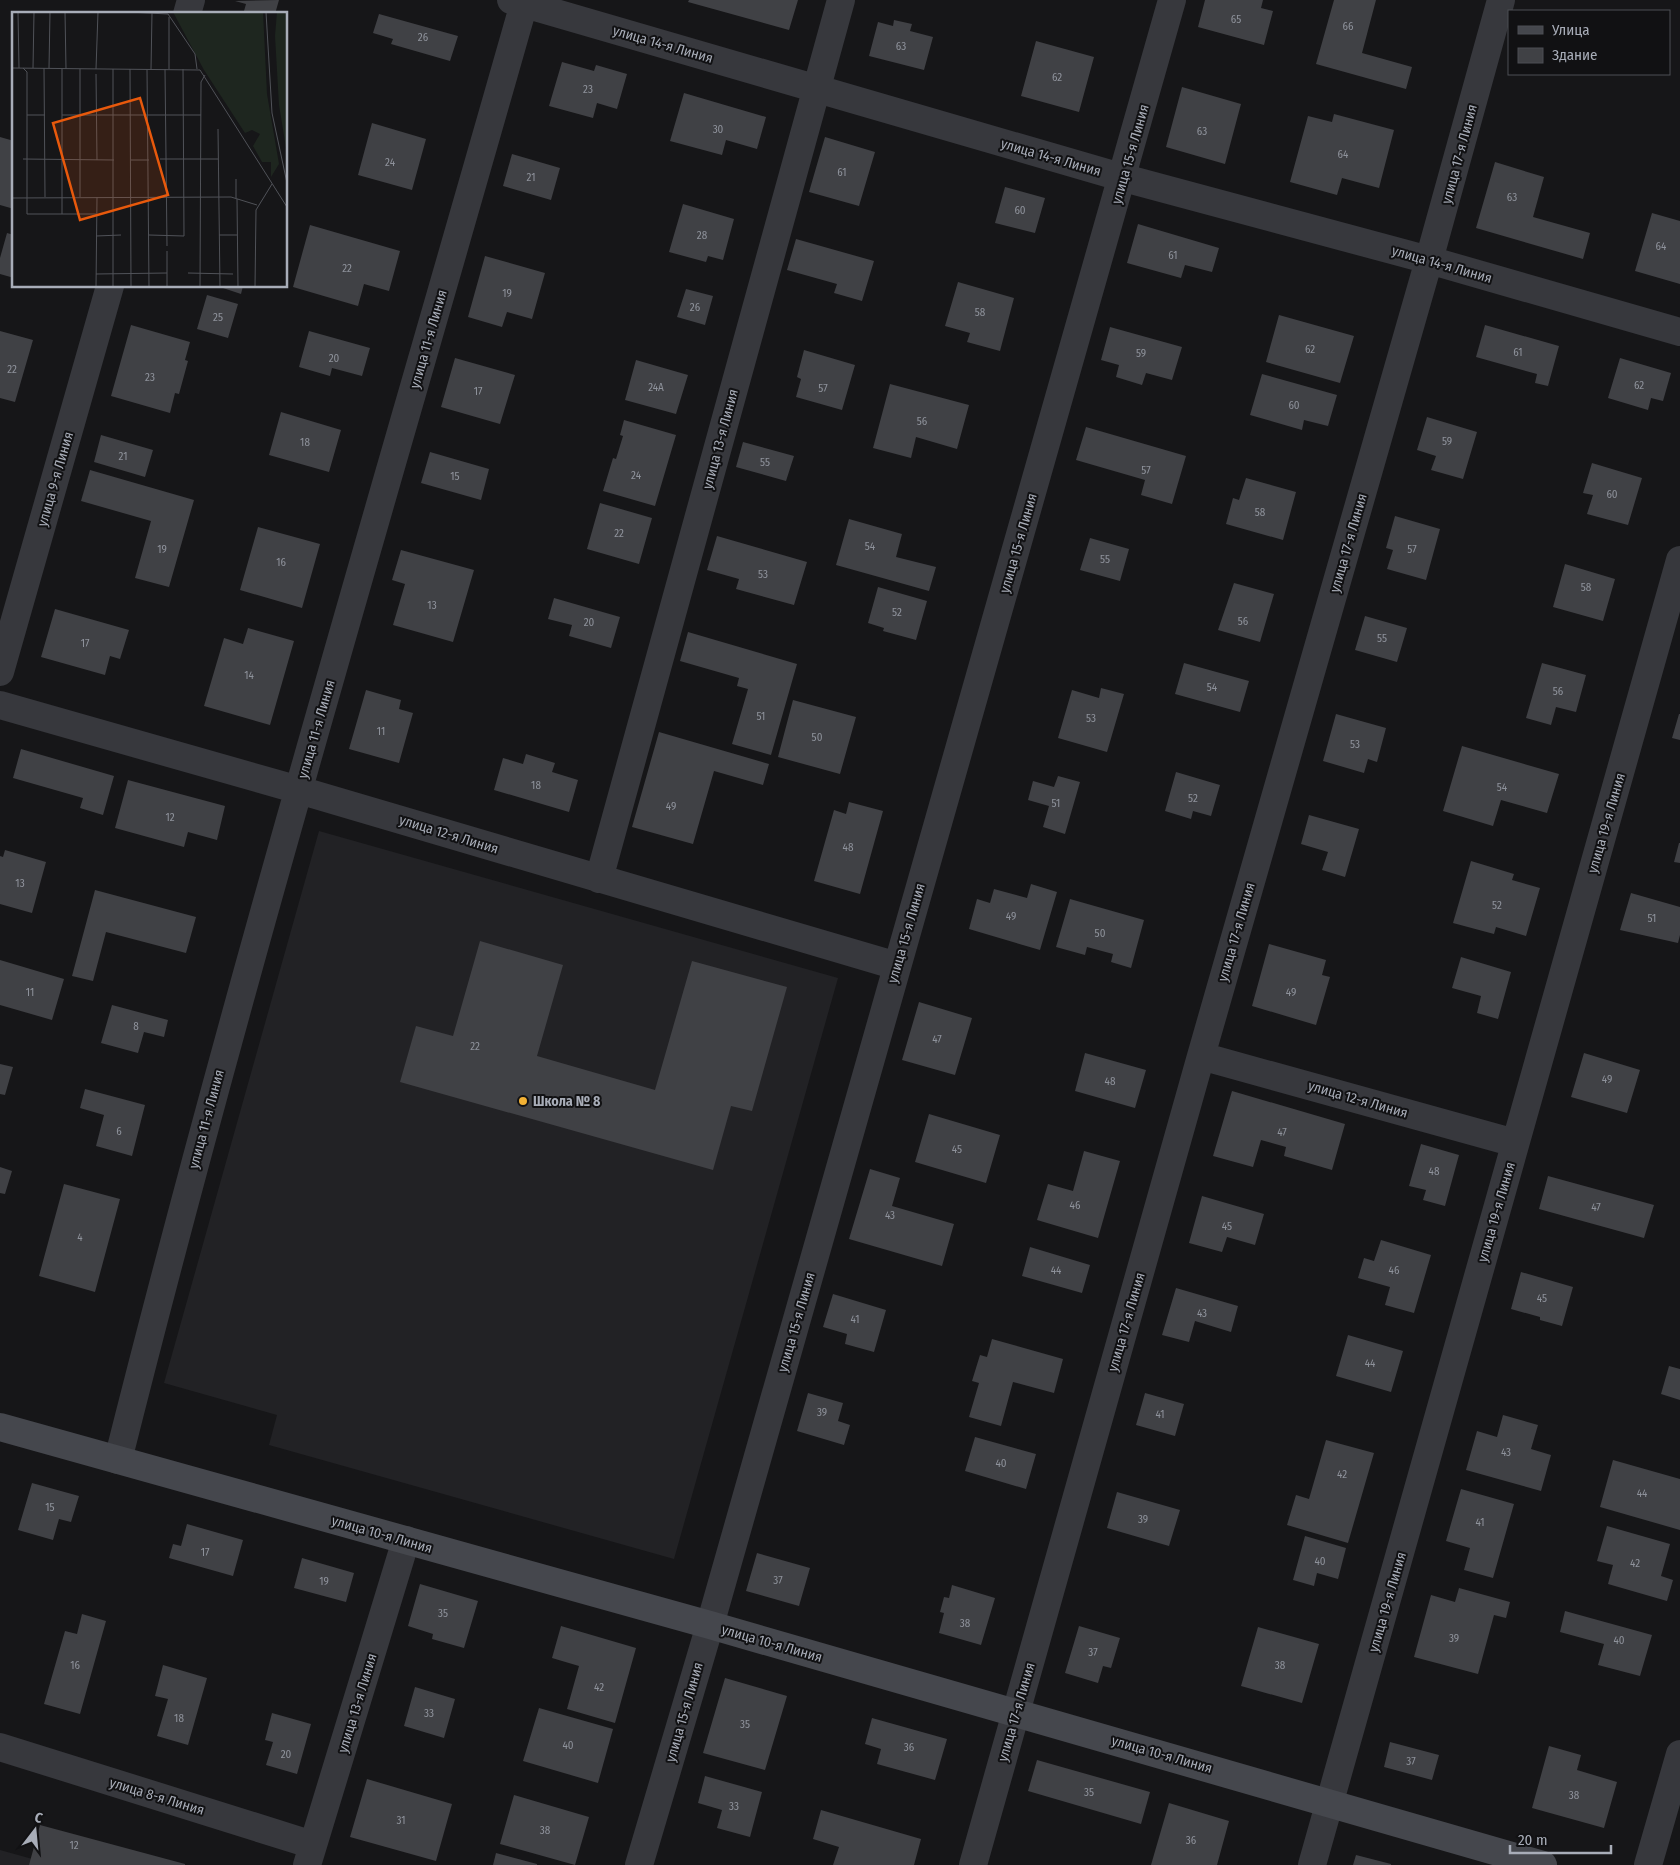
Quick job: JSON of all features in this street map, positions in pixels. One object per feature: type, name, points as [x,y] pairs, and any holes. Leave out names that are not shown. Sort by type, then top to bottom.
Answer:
[{"type":"street","name":"улица 13-я Линия","points":[[599,879],[841,0]]},
{"type":"street","name":"улица 15-я Линия","points":[[639,1865],[710,1625],[1124,178],[1172,0]]},
{"type":"street","name":"улица 17-я Линия","points":[[973,1865],[1201,1056],[1430,260],[1501,0]]},
{"type":"street","name":"улица 14-я Линия","points":[[520,1],[1124,178],[1430,260],[1680,332]]},
{"type":"street","name":"улица 11-я Линия","points":[[118,1460],[175,1233],[520,1]]},
{"type":"street","name":"улица 9-я Линия","points":[[0,672],[109,288]]},
{"type":"street","name":"улица 19-я Линия","points":[[1312,1865],[1680,560]]},
{"type":"street","name":"улица 12-я Линия","points":[[0,705],[299,790],[897,966]]},
{"type":"street","name":"улица 12-я Линия","points":[[1201,1056],[1515,1143]]},
{"type":"street","name":"улица 10-я Линия","points":[[0,1427],[710,1625],[1543,1865]]},
{"type":"street","name":"улица 13-я Линия","points":[[310,1855],[406,1540]]},
{"type":"street","name":"улица 8-я Линия","points":[[0,1747],[310,1855]]},
{"type":"street","points":[[1648,1865],[1680,1754]]},
{"type":"shaded area","name":"Школа № 8","points":[[319,831],[838,978],[674,1559],[269,1445],[277,1415],[164,1383]]},
{"type":"shaded area","points":[[0,1850],[54,1865],[0,1865]]},
{"type":"building","points":[[279,0],[276,12],[248,12],[244,11],[246,4],[235,1]]},
{"type":"building","points":[[689,0],[798,0],[789,30],[688,2]]},
{"type":"building","points":[[1205,0],[1263,0],[1261,8],[1273,11],[1264,45],[1198,27]]},
{"type":"building","points":[[1334,0],[1376,0],[1362,53],[1412,67],[1406,89],[1316,64]]},
{"type":"building","points":[[379,14],[458,36],[450,61],[391,44],[393,39],[373,33]]},
{"type":"building","points":[[894,20],[912,24],[910,31],[933,37],[924,70],[869,56],[878,22],[893,26]]},
{"type":"building","points":[[1036,41],[1094,57],[1079,112],[1021,96]]},
{"type":"building","points":[[562,62],[594,71],[596,65],[627,74],[617,109],[597,103],[593,118],[549,106]]},
{"type":"building","points":[[1182,87],[1241,104],[1225,164],[1166,147]]},
{"type":"building","points":[[684,93],[766,117],[757,149],[726,140],[722,155],[670,141]]},
{"type":"building","points":[[1334,114],[1394,130],[1379,188],[1342,178],[1337,195],[1290,182],[1308,116],[1332,122]]},
{"type":"building","points":[[372,123],[426,139],[412,190],[358,175]]},
{"type":"building","points":[[0,137],[12,140],[12,208],[0,205]]},
{"type":"building","points":[[825,137],[875,152],[859,206],[809,192]]},
{"type":"building","points":[[512,154],[560,168],[551,200],[503,186]]},
{"type":"building","points":[[1495,162],[1544,177],[1533,217],[1590,233],[1583,259],[1476,228]]},
{"type":"building","points":[[1005,187],[1045,198],[1035,233],[995,223]]},
{"type":"building","points":[[683,204],[734,219],[723,260],[708,256],[706,262],[669,252]]},
{"type":"building","points":[[1652,213],[1680,221],[1680,284],[1635,271]]},
{"type":"building","points":[[1138,224],[1219,248],[1212,272],[1185,265],[1181,278],[1127,263]]},
{"type":"building","points":[[310,225],[400,251],[389,291],[364,284],[358,306],[293,287]]},
{"type":"building","points":[[7,233],[12,234],[12,277],[0,274],[0,258]]},
{"type":"building","points":[[796,239],[874,261],[862,301],[834,293],[837,284],[787,270]]},
{"type":"building","points":[[485,256],[545,273],[532,319],[507,312],[502,327],[468,317]]},
{"type":"building","points":[[958,282],[1014,298],[1000,351],[967,342],[970,333],[945,326]]},
{"type":"building","points":[[223,288],[242,288],[241,294]]},
{"type":"building","points":[[686,289],[713,296],[705,325],[677,317]]},
{"type":"building","points":[[207,295],[238,304],[228,338],[197,329]]},
{"type":"building","points":[[1279,315],[1354,336],[1340,383],[1266,362]]},
{"type":"building","points":[[131,325],[190,342],[185,360],[188,361],[179,394],[175,393],[170,413],[111,396]]},
{"type":"building","points":[[1485,325],[1559,346],[1548,386],[1535,383],[1537,374],[1476,357]]},
{"type":"building","points":[[1110,327],[1182,347],[1172,380],[1146,373],[1142,385],[1116,377],[1119,365],[1101,360]]},
{"type":"building","points":[[0,331],[33,340],[15,402],[0,398]]},
{"type":"building","points":[[309,331],[370,348],[362,376],[332,368],[330,376],[299,367]]},
{"type":"building","points":[[804,350],[855,365],[842,410],[796,397],[801,379],[797,377]]},
{"type":"building","points":[[455,358],[515,375],[500,424],[441,407]]},
{"type":"building","points":[[1620,358],[1671,373],[1663,401],[1651,398],[1648,410],[1608,398]]},
{"type":"building","points":[[636,360],[688,375],[676,414],[625,400]]},
{"type":"building","points":[[1262,374],[1337,395],[1328,426],[1304,420],[1302,430],[1250,415]]},
{"type":"building","points":[[890,384],[969,405],[957,449],[916,437],[911,458],[873,448]]},
{"type":"building","points":[[281,412],[341,430],[329,472],[269,455]]},
{"type":"building","points":[[1427,417],[1477,432],[1463,479],[1431,470],[1436,456],[1417,450]]},
{"type":"building","points":[[624,420],[676,435],[655,506],[603,491],[613,458],[616,459],[623,436],[620,435]]},
{"type":"building","points":[[1086,427],[1186,456],[1172,504],[1141,495],[1145,480],[1076,460]]},
{"type":"building","points":[[101,435],[153,450],[145,477],[94,462]]},
{"type":"building","points":[[743,442],[794,456],[786,481],[736,467]]},
{"type":"building","points":[[430,452],[489,469],[481,500],[421,483]]},
{"type":"building","points":[[1592,463],[1642,478],[1628,525],[1587,514],[1593,495],[1583,493]]},
{"type":"building","points":[[90,470],[194,500],[169,587],[135,578],[151,521],[81,501]]},
{"type":"building","points":[[1246,478],[1296,492],[1283,540],[1226,524],[1233,498],[1239,500]]},
{"type":"building","points":[[600,503],[652,518],[639,564],[587,549]]},
{"type":"building","points":[[1395,516],[1440,529],[1426,580],[1387,569],[1393,550],[1386,548]]},
{"type":"building","points":[[849,519],[902,534],[896,557],[936,567],[929,591],[836,565]]},
{"type":"building","points":[[258,527],[320,544],[302,608],[240,590]]},
{"type":"building","points":[[717,536],[807,562],[794,605],[736,589],[739,579],[707,570]]},
{"type":"building","points":[[1090,538],[1129,549],[1120,581],[1080,570]]},
{"type":"building","points":[[401,550],[474,570],[453,642],[393,625],[405,584],[392,580]]},
{"type":"building","points":[[1565,564],[1615,579],[1603,621],[1553,607]]},
{"type":"building","points":[[1234,583],[1274,594],[1260,642],[1218,630]]},
{"type":"building","points":[[878,587],[927,601],[916,640],[883,631],[884,628],[868,623]]},
{"type":"building","points":[[554,598],[620,617],[611,648],[569,636],[572,625],[548,619]]},
{"type":"building","points":[[55,609],[129,630],[120,659],[110,656],[105,675],[41,657]]},
{"type":"building","points":[[1365,616],[1407,628],[1397,662],[1355,650]]},
{"type":"building","points":[[248,628],[294,641],[270,725],[204,706],[224,638],[243,644]]},
{"type":"building","points":[[688,632],[797,664],[771,755],[732,744],[748,689],[737,686],[739,678],[680,661]]},
{"type":"building","points":[[1184,663],[1249,681],[1240,712],[1175,694]]},
{"type":"building","points":[[1542,663],[1586,675],[1576,712],[1556,707],[1551,725],[1526,718]]},
{"type":"building","points":[[1101,688],[1124,694],[1107,752],[1058,738],[1072,690],[1099,698]]},
{"type":"building","points":[[366,690],[401,700],[399,709],[413,713],[399,763],[349,749]]},
{"type":"building","points":[[793,700],[856,717],[840,774],[778,757]]},
{"type":"building","points":[[1336,714],[1386,728],[1377,762],[1368,759],[1364,773],[1323,761]]},
{"type":"building","points":[[1680,714],[1680,740],[1672,738]]},
{"type":"building","points":[[659,732],[769,764],[763,785],[714,771],[693,844],[632,827]]},
{"type":"building","points":[[1462,746],[1559,774],[1547,813],[1501,800],[1493,826],[1443,811]]},
{"type":"building","points":[[21,749],[114,776],[103,815],[80,808],[83,798],[13,778]]},
{"type":"building","points":[[526,754],[555,763],[552,772],[578,780],[569,812],[494,790],[503,758],[523,764]]},
{"type":"building","points":[[1176,772],[1220,785],[1211,816],[1193,811],[1191,819],[1165,811]]},
{"type":"building","points":[[1058,776],[1080,782],[1065,834],[1043,827],[1049,806],[1028,800],[1033,781],[1054,787]]},
{"type":"building","points":[[128,780],[225,806],[217,840],[188,832],[184,847],[115,828]]},
{"type":"building","points":[[849,802],[883,811],[860,894],[814,881],[834,810],[846,814]]},
{"type":"building","points":[[1309,815],[1359,829],[1345,877],[1322,870],[1328,852],[1301,844]]},
{"type":"building","points":[[1680,843],[1680,863],[1674,862]]},
{"type":"building","points":[[5,850],[46,862],[32,913],[0,904],[0,856],[3,857]]},
{"type":"building","points":[[1471,861],[1514,874],[1512,880],[1540,888],[1526,936],[1496,927],[1494,934],[1453,923]]},
{"type":"building","points":[[1031,884],[1057,892],[1040,950],[969,929],[977,899],[990,903],[994,889],[1027,898]]},
{"type":"building","points":[[95,890],[196,917],[186,953],[106,932],[93,981],[72,976]]},
{"type":"building","points":[[1631,893],[1680,907],[1680,935],[1678,943],[1620,930]]},
{"type":"building","points":[[1070,899],[1144,920],[1131,968],[1111,962],[1113,954],[1087,947],[1085,955],[1056,947]]},
{"type":"building","points":[[480,941],[563,965],[537,1056],[655,1090],[692,961],[787,987],[752,1111],[731,1106],[713,1170],[400,1082],[416,1026],[453,1036]]},
{"type":"building","points":[[1269,944],[1326,960],[1322,975],[1330,977],[1316,1025],[1252,1006]]},
{"type":"building","points":[[1461,957],[1511,972],[1498,1019],[1477,1013],[1481,996],[1452,988]]},
{"type":"building","points":[[0,960],[64,979],[52,1020],[0,1005]]},
{"type":"building","points":[[919,1002],[972,1018],[955,1075],[902,1060]]},
{"type":"building","points":[[112,1005],[168,1020],[164,1037],[144,1032],[138,1053],[101,1043]]},
{"type":"building","points":[[1085,1053],[1146,1070],[1135,1108],[1075,1091]]},
{"type":"building","points":[[1584,1053],[1640,1070],[1627,1113],[1571,1097]]},
{"type":"building","points":[[0,1064],[13,1067],[5,1095],[0,1094]]},
{"type":"building","points":[[85,1089],[145,1105],[132,1156],[96,1146],[104,1115],[80,1108]]},
{"type":"building","points":[[1232,1091],[1345,1124],[1332,1170],[1284,1156],[1286,1147],[1261,1140],[1253,1167],[1213,1156]]},
{"type":"building","points":[[929,1114],[1000,1135],[986,1183],[915,1162]]},
{"type":"building","points":[[1421,1144],[1459,1155],[1445,1206],[1423,1200],[1426,1190],[1409,1186]]},
{"type":"building","points":[[1084,1151],[1120,1161],[1098,1238],[1037,1220],[1048,1184],[1073,1191]]},
{"type":"building","points":[[0,1167],[12,1171],[5,1194],[0,1193]]},
{"type":"building","points":[[870,1169],[900,1178],[892,1206],[954,1224],[942,1266],[849,1239]]},
{"type":"building","points":[[1548,1176],[1654,1205],[1644,1238],[1539,1209]]},
{"type":"building","points":[[64,1184],[120,1199],[95,1292],[39,1276]]},
{"type":"building","points":[[1202,1196],[1264,1214],[1255,1245],[1227,1237],[1222,1252],[1189,1243]]},
{"type":"building","points":[[1381,1240],[1431,1255],[1414,1313],[1385,1305],[1390,1287],[1358,1278],[1364,1258],[1374,1261]]},
{"type":"building","points":[[1030,1247],[1090,1265],[1082,1293],[1022,1276]]},
{"type":"building","points":[[1521,1272],[1573,1287],[1562,1326],[1540,1320],[1540,1317],[1511,1309]]},
{"type":"building","points":[[1176,1288],[1238,1306],[1231,1332],[1195,1321],[1189,1342],[1162,1335]]},
{"type":"building","points":[[833,1294],[886,1310],[874,1352],[845,1344],[847,1334],[823,1327]]},
{"type":"building","points":[[1348,1335],[1403,1351],[1391,1392],[1336,1376]]},
{"type":"building","points":[[992,1339],[1063,1359],[1054,1393],[1013,1382],[1001,1426],[969,1417],[979,1383],[972,1381],[980,1355],[987,1357]]},
{"type":"building","points":[[1669,1366],[1680,1369],[1680,1400],[1661,1394]]},
{"type":"building","points":[[808,1393],[843,1403],[838,1421],[850,1425],[844,1445],[797,1431]]},
{"type":"building","points":[[1145,1393],[1184,1404],[1175,1436],[1136,1425]]},
{"type":"building","points":[[1503,1415],[1538,1425],[1531,1449],[1551,1455],[1541,1491],[1466,1470],[1477,1431],[1497,1437]]},
{"type":"building","points":[[975,1437],[1036,1454],[1026,1489],[965,1471]]},
{"type":"building","points":[[1326,1440],[1374,1453],[1348,1543],[1287,1525],[1296,1495],[1309,1499]]},
{"type":"building","points":[[1613,1460],[1680,1479],[1680,1530],[1600,1507]]},
{"type":"building","points":[[32,1483],[79,1496],[71,1522],[59,1519],[53,1540],[18,1530]]},
{"type":"building","points":[[1461,1489],[1514,1504],[1493,1578],[1464,1570],[1470,1548],[1446,1541]]},
{"type":"building","points":[[1117,1492],[1180,1510],[1169,1546],[1107,1528]]},
{"type":"building","points":[[187,1524],[243,1540],[233,1576],[169,1558],[173,1544],[181,1546]]},
{"type":"building","points":[[1607,1526],[1670,1544],[1661,1576],[1673,1580],[1667,1601],[1608,1584],[1613,1565],[1597,1561]]},
{"type":"building","points":[[1305,1536],[1346,1548],[1338,1579],[1317,1573],[1314,1586],[1293,1580]]},
{"type":"building","points":[[757,1553],[810,1568],[799,1606],[746,1591]]},
{"type":"building","points":[[302,1558],[354,1573],[346,1602],[294,1588]]},
{"type":"building","points":[[420,1584],[478,1601],[464,1648],[432,1639],[433,1634],[408,1626]]},
{"type":"building","points":[[952,1585],[995,1598],[981,1645],[939,1633],[944,1613],[940,1612],[944,1597],[949,1598]]},
{"type":"building","points":[[1459,1588],[1510,1602],[1506,1618],[1494,1615],[1478,1674],[1414,1657],[1431,1595],[1455,1602]]},
{"type":"building","points":[[1565,1611],[1652,1635],[1640,1676],[1598,1665],[1604,1644],[1560,1632]]},
{"type":"building","points":[[82,1614],[106,1621],[80,1714],[44,1704],[65,1631],[77,1634]]},
{"type":"building","points":[[561,1626],[636,1648],[615,1723],[567,1709],[579,1666],[552,1658]]},
{"type":"building","points":[[1079,1626],[1120,1638],[1111,1668],[1103,1666],[1098,1683],[1065,1673]]},
{"type":"building","points":[[1258,1627],[1319,1644],[1302,1703],[1241,1686]]},
{"type":"building","points":[[163,1665],[207,1678],[188,1745],[157,1736],[168,1699],[155,1696]]},
{"type":"building","points":[[725,1678],[787,1696],[765,1770],[703,1753]]},
{"type":"building","points":[[415,1687],[455,1699],[444,1738],[404,1726]]},
{"type":"building","points":[[539,1708],[613,1729],[598,1783],[523,1761]]},
{"type":"building","points":[[272,1713],[311,1724],[297,1774],[266,1765],[273,1742],[265,1740]]},
{"type":"building","points":[[872,1718],[947,1739],[935,1780],[877,1764],[881,1749],[865,1744]]},
{"type":"building","points":[[1390,1742],[1439,1755],[1432,1780],[1384,1767]]},
{"type":"building","points":[[1549,1746],[1581,1755],[1577,1770],[1617,1782],[1604,1828],[1532,1808]]},
{"type":"building","points":[[1037,1760],[1150,1792],[1141,1824],[1028,1791]]},
{"type":"building","points":[[705,1776],[762,1792],[750,1837],[717,1828],[722,1810],[698,1803]]},
{"type":"building","points":[[367,1779],[452,1804],[436,1861],[350,1837]]},
{"type":"building","points":[[514,1795],[589,1817],[575,1865],[500,1844]]},
{"type":"building","points":[[1169,1803],[1229,1821],[1217,1865],[1151,1865]]},
{"type":"building","points":[[821,1810],[921,1839],[914,1865],[833,1865],[839,1847],[813,1839]]},
{"type":"building","points":[[40,1825],[185,1864],[185,1865],[29,1865]]},
{"type":"building","points":[[496,1853],[537,1864],[537,1865],[493,1865]]},
{"type":"building","points":[[1356,1855],[1391,1864],[1391,1865],[1353,1865]]},
{"type":"place","name":"Школа № 8","points":[[523,1101]]}]
